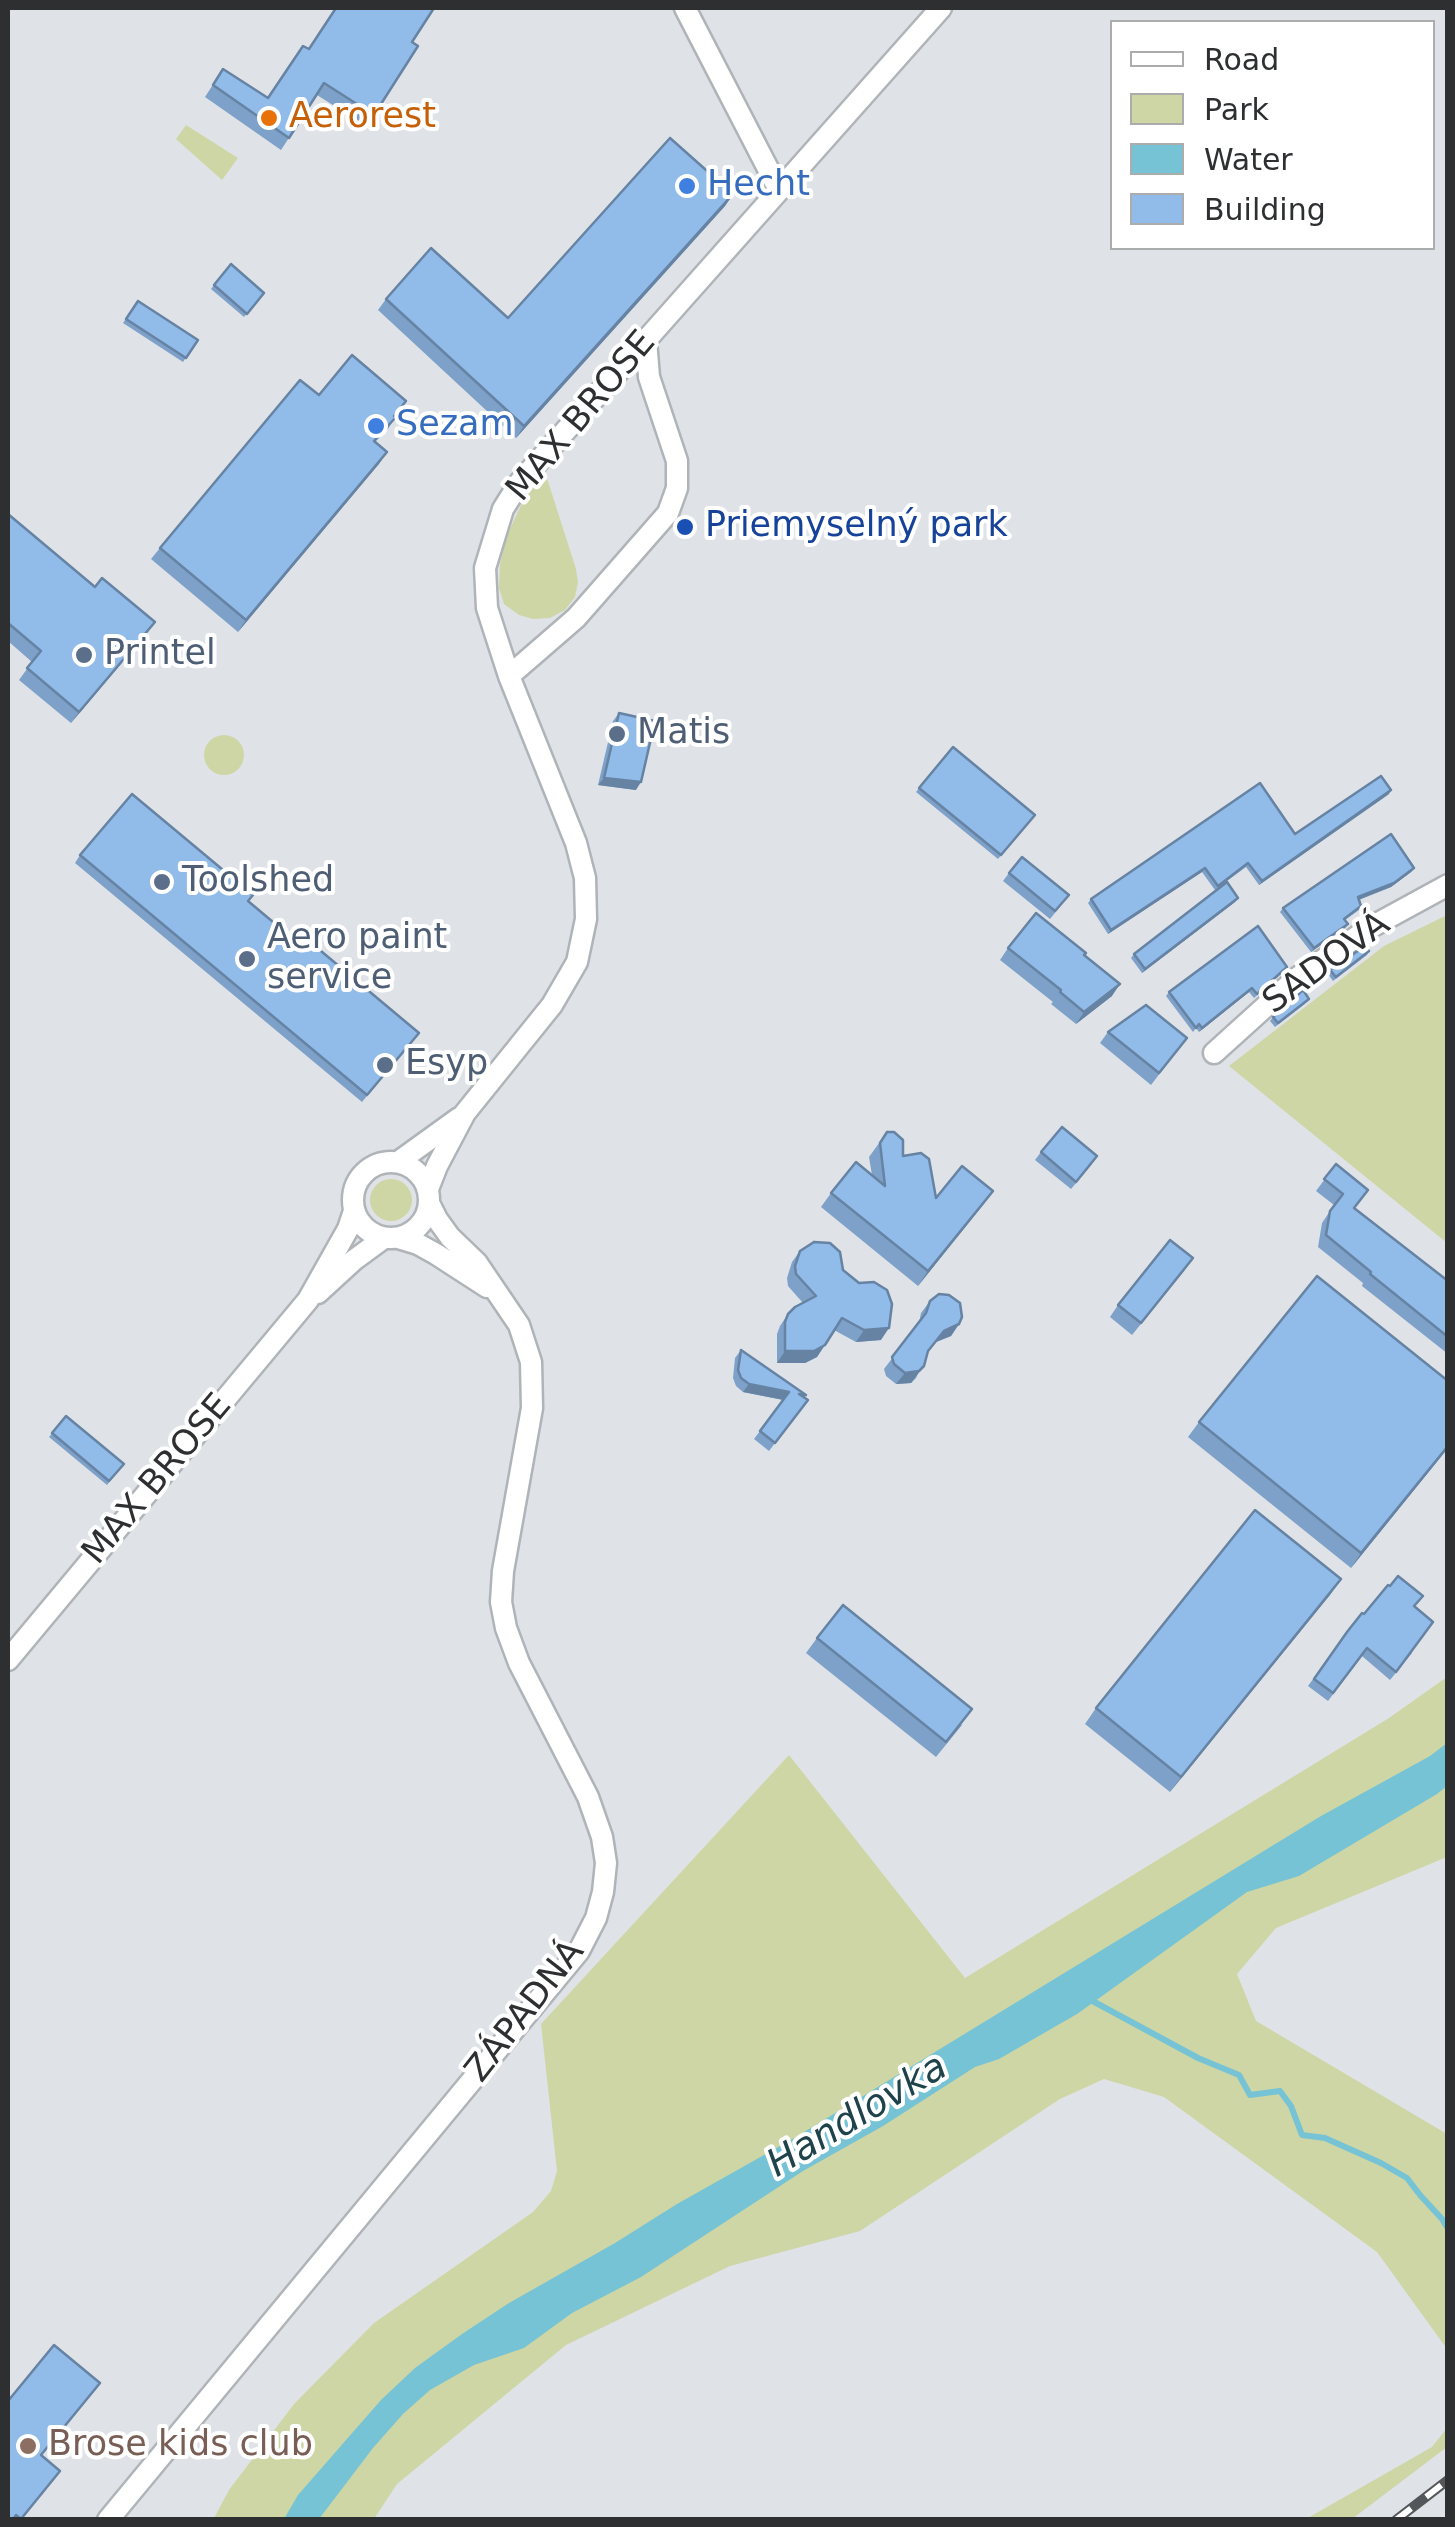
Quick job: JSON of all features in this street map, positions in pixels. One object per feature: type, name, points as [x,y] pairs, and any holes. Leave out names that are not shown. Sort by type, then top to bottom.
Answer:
[{"type":"street","points":[[685,8],[779,190]]},
{"type":"street","name":"MAX BROSE","points":[[308,1300],[391,1238],[417,1228],[426,1217],[437,1166],[464,1113],[552,1005],[578,962],[586,919],[585,878],[576,844],[509,676],[488,608],[485,568],[503,509],[520,482],[941,8]]},
{"type":"street","points":[[509,676],[576,618],[668,512],[677,488],[677,460],[650,377],[646,340]]},
{"type":"street","name":"SADOVÁ","points":[[1214,1054],[1297,978],[1371,928],[1448,884]]},
{"type":"street","name":"MAX BROSE","points":[[8,1660],[308,1300],[348,1229],[354,1211],[352,1196],[360,1177],[377,1164],[398,1162],[464,1113]]},
{"type":"street","points":[[398,1162],[417,1171],[429,1196]]},
{"type":"street","name":"ZÁPADNÁ","points":[[108,2520],[578,1952],[596,1918],[603,1892],[606,1862],[602,1836],[588,1797],[519,1663],[501,1602],[532,1408],[531,1362],[519,1326],[477,1264],[437,1219],[429,1196]]},
{"type":"street","points":[[354,1211],[365,1228],[391,1238]]},
{"type":"street","name":"ZÁPADNÁ","points":[[391,1238],[418,1244],[497,1294]]},
{"type":"green space","points":[[186,125],[238,158],[222,180],[176,139]]},
{"type":"green space","points":[[545,472],[578,582],[575,597],[565,610],[550,618],[533,619],[504,604],[499,588],[500,564],[507,535],[522,503]]},
{"type":"green space","points":[[224,735],[238,741],[244,755],[238,769],[224,775],[210,769],[204,755],[210,741]]},
{"type":"green space","points":[[1447,915],[1447,1243],[1229,1066],[1384,946]]},
{"type":"green space","points":[[391,1179],[406,1185],[412,1200],[406,1215],[391,1221],[376,1215],[370,1200],[376,1185]]},
{"type":"green space","points":[[1447,1677],[1447,1857],[1276,1928],[1237,1974],[1256,2021],[1447,2134],[1447,2349],[1377,2252],[1164,2097],[1104,2079],[1060,2099],[860,2231],[730,2266],[566,2345],[397,2484],[374,2519],[213,2520],[229,2490],[294,2404],[374,2323],[533,2212],[551,2191],[557,2171],[541,2024],[789,1755],[965,1978],[1389,1718]]},
{"type":"green space","points":[[1447,2428],[1447,2447],[1352,2519],[1306,2519],[1432,2447]]},
{"type":"water","name":"Handlovka","points":[[1447,1743],[1447,1786],[1437,1794],[1299,1876],[1247,1892],[1077,2014],[999,2059],[975,2067],[803,2171],[641,2277],[572,2313],[524,2348],[474,2365],[430,2390],[373,2448],[319,2519],[284,2519],[298,2495],[381,2400],[415,2368],[462,2334]]},
{"type":"building","points":[[336,8],[434,8],[412,42],[418,46],[374,115],[324,83],[289,138],[213,85],[223,69],[268,98],[303,46],[309,49]]},
{"type":"building","points":[[670,138],[733,194],[524,426],[386,299],[431,248],[508,318]]},
{"type":"building","points":[[231,264],[264,293],[247,314],[214,285]]},
{"type":"building","points":[[138,301],[198,340],[186,358],[126,319]]},
{"type":"building","points":[[352,355],[406,401],[374,441],[387,452],[246,620],[160,548],[300,380],[319,395]]},
{"type":"building","points":[[8,514],[95,587],[102,578],[155,622],[79,712],[27,668],[41,651],[8,623]]},
{"type":"building","points":[[619,713],[655,721],[641,782],[604,778]]},
{"type":"building","points":[[953,747],[1035,815],[1001,855],[919,788]]},
{"type":"building","points":[[1381,776],[1391,790],[1262,881],[1248,863],[1218,886],[1205,868],[1111,930],[1091,899],[1260,783],[1295,834]]},
{"type":"building","points":[[132,794],[253,895],[248,901],[298,943],[303,936],[419,1033],[367,1095],[80,855]]},
{"type":"building","points":[[1391,834],[1414,868],[1394,883],[1358,897],[1361,906],[1344,919],[1348,924],[1314,948],[1283,908]]},
{"type":"building","points":[[1022,857],[1069,895],[1055,911],[1009,873]]},
{"type":"building","points":[[1227,882],[1238,898],[1145,969],[1134,954]]},
{"type":"building","points":[[1036,913],[1120,984],[1084,1012],[1008,948]]},
{"type":"building","points":[[1258,926],[1287,967],[1257,994],[1252,988],[1202,1028],[1199,1024],[1196,1028],[1169,992]]},
{"type":"building","points":[[1365,946],[1369,951],[1336,977],[1330,970]]},
{"type":"building","points":[[1303,990],[1309,999],[1278,1023],[1273,1017]]},
{"type":"building","points":[[1146,1005],[1187,1038],[1159,1073],[1108,1032]]},
{"type":"building","points":[[1062,1127],[1097,1156],[1076,1182],[1041,1152]]},
{"type":"building","points":[[887,1132],[894,1132],[903,1140],[903,1156],[921,1153],[929,1159],[936,1198],[962,1166],[993,1191],[928,1271],[831,1193],[856,1162],[885,1186],[880,1143]]},
{"type":"building","points":[[1336,1164],[1368,1190],[1354,1208],[1448,1281],[1448,1337],[1326,1235],[1330,1211],[1343,1194],[1324,1179]]},
{"type":"building","points":[[1170,1240],[1193,1258],[1141,1323],[1118,1305]]},
{"type":"building","points":[[814,1242],[830,1243],[840,1252],[843,1270],[859,1283],[874,1282],[887,1290],[892,1304],[889,1328],[864,1330],[842,1318],[825,1345],[814,1351],[785,1351],[788,1314],[816,1296],[796,1274],[795,1266],[800,1251]]},
{"type":"building","points":[[1317,1276],[1448,1381],[1448,1446],[1361,1553],[1199,1422]]},
{"type":"building","points":[[939,1294],[949,1295],[960,1303],[959,1324],[944,1331],[919,1371],[905,1373],[892,1357],[926,1313],[930,1301]]},
{"type":"building","points":[[741,1350],[808,1400],[775,1443],[760,1431],[789,1392],[749,1384],[741,1378]]},
{"type":"building","points":[[66,1416],[124,1464],[109,1481],[52,1433]]},
{"type":"building","points":[[1255,1510],[1341,1579],[1181,1777],[1096,1708]]},
{"type":"building","points":[[1398,1576],[1423,1596],[1414,1606],[1433,1622],[1396,1672],[1367,1648],[1333,1693],[1314,1679],[1362,1613]]},
{"type":"building","points":[[843,1605],[972,1709],[946,1742],[817,1638]]},
{"type":"building","name":"Brose kids club","points":[[54,2345],[100,2383],[41,2455],[60,2471],[21,2519],[16,2515],[8,2520],[8,2401]]},
{"type":"waterway","points":[[1087,1998],[1198,2058],[1239,2075],[1250,2095],[1280,2091],[1291,2106],[1302,2135],[1325,2138],[1407,2178],[1448,2229]]},
{"type":"railway","points":[[1396,2520],[1448,2480]]},
{"type":"place","name":"Aerorest","points":[[269,118]]},
{"type":"place","name":"Hecht","points":[[687,186]]},
{"type":"place","name":"Sezam","points":[[376,426]]},
{"type":"place","name":"Priemyselný park","points":[[685,527]]},
{"type":"place","name":"Printel","points":[[84,655]]},
{"type":"place","name":"Matis","points":[[617,734]]},
{"type":"place","name":"Toolshed","points":[[162,882]]},
{"type":"place","name":"Aero paint service","points":[[247,959]]},
{"type":"place","name":"Esyp","points":[[385,1065]]},
{"type":"place","name":"Brose kids club","points":[[28,2446]]}]
